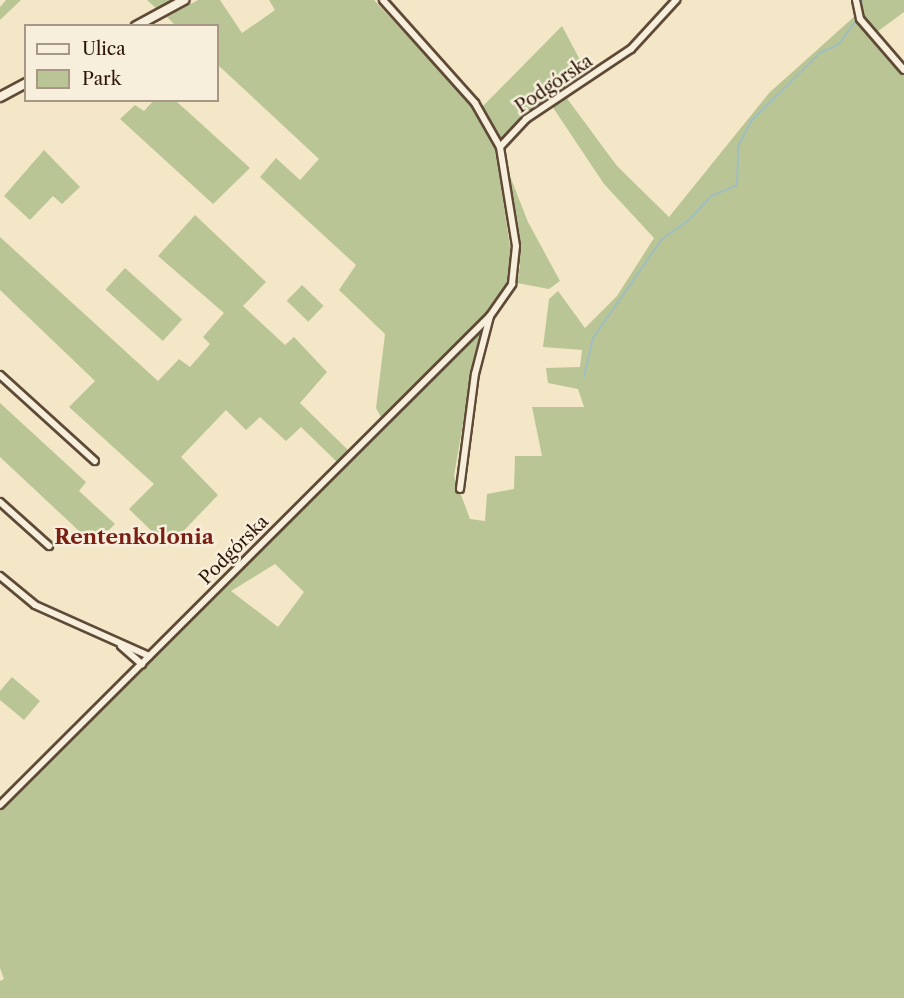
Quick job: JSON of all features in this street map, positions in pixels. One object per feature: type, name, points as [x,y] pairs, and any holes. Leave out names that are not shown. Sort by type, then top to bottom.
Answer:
[{"type":"street","points":[[140,24],[184,0]]},
{"type":"street","points":[[383,0],[475,103],[500,147]]},
{"type":"street","name":"Podgórska","points":[[0,805],[490,316],[512,284],[516,256],[500,147],[526,119],[631,49],[676,0]]},
{"type":"street","points":[[856,0],[860,19],[904,70]]},
{"type":"street","points":[[0,97],[24,84]]},
{"type":"street","name":"Podgórska","points":[[460,489],[475,374],[490,316]]},
{"type":"street","points":[[0,375],[95,461]]},
{"type":"street","points":[[0,502],[49,546]]},
{"type":"street","points":[[0,576],[35,605],[150,656]]},
{"type":"street","points":[[116,642],[142,664]]},
{"type":"green space","points":[[6,0],[21,0],[0,20],[0,7]]},
{"type":"green space","points":[[147,0],[176,0],[158,10]]},
{"type":"green space","points":[[198,0],[220,0],[242,33],[275,10],[269,0],[374,0],[474,108],[496,150],[511,254],[509,280],[484,316],[382,419],[376,408],[385,334],[339,290],[356,265],[260,177],[276,158],[300,180],[319,159],[219,66],[219,24],[174,24],[167,17]]},
{"type":"green space","points":[[859,0],[904,0],[904,12],[877,32],[862,17]]},
{"type":"green space","points":[[856,15],[904,71],[904,998],[0,998],[0,981],[4,979],[0,968],[0,808],[225,588],[477,331],[484,336],[472,371],[454,476],[470,519],[485,521],[487,494],[514,489],[515,456],[542,456],[532,407],[584,407],[578,389],[548,383],[546,368],[580,367],[582,350],[543,347],[549,299],[558,291],[585,328],[617,296],[654,238],[604,184],[552,106],[566,97],[617,166],[669,217],[769,93]],"holes":[[[275,564],[304,592],[278,627],[231,591]]]},
{"type":"green space","points":[[562,26],[588,75],[500,141],[481,108]]},
{"type":"green space","points":[[152,102],[177,102],[250,168],[213,204],[120,119],[135,105],[144,111]]},
{"type":"green space","points":[[44,150],[80,187],[62,204],[53,196],[30,220],[4,196]]},
{"type":"green space","points":[[508,171],[528,222],[560,281],[549,289],[517,283],[520,266]]},
{"type":"green space","points":[[195,215],[266,282],[243,306],[285,345],[294,337],[327,372],[300,403],[349,451],[337,462],[301,427],[286,441],[260,417],[246,430],[226,410],[181,457],[218,495],[168,547],[129,509],[154,484],[69,407],[95,381],[0,290],[0,237],[158,381],[179,359],[190,367],[210,344],[203,337],[224,313],[158,256]]},
{"type":"green space","points":[[125,268],[182,320],[163,341],[106,290]]},
{"type":"green space","points":[[302,285],[324,306],[308,322],[287,301]]},
{"type":"green space","points":[[0,403],[86,482],[79,491],[115,524],[94,545],[0,457]]},
{"type":"green space","points":[[12,677],[40,701],[24,720],[0,700],[0,691]]},
{"type":"waterway","points":[[860,6],[862,0]]},
{"type":"waterway","points":[[584,377],[593,338],[662,239],[688,221],[711,196],[737,185],[738,147],[751,121],[820,53],[839,44],[856,21]]},
{"type":"district","name":"Rentenkolonia","points":[[134,537]]}]
